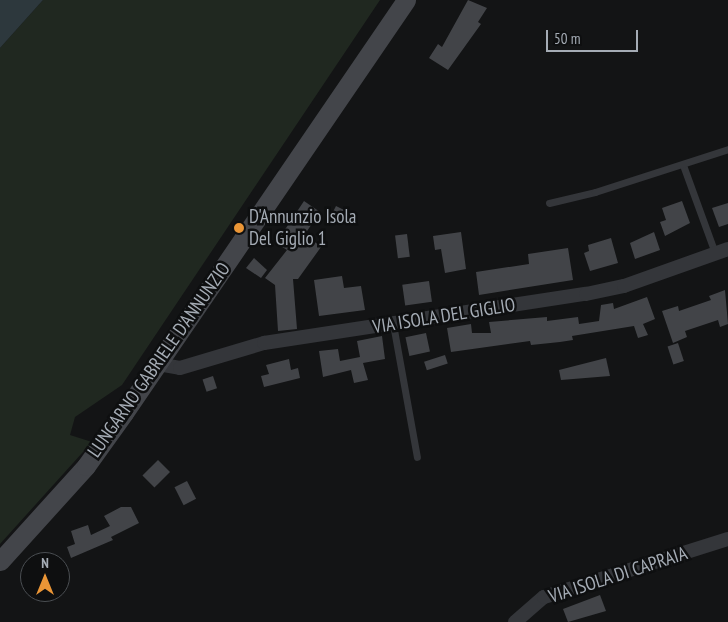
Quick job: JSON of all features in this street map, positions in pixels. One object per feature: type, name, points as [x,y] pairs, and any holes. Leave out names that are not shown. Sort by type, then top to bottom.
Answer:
[{"type":"main road","name":"LUNGARNO GABRIELE D'ANNUNZIO","points":[[0,561],[86,466],[158,364],[406,0]]},
{"type":"street","name":"VIA ISOLA DEL GIGLIO","points":[[158,364],[180,368],[264,343],[614,288],[721,251]]},
{"type":"street","name":"VIA ISOLA DI CAPRAIA","points":[[515,622],[544,597],[728,539]]},
{"type":"lane","points":[[549,203],[683,165],[728,149]]},
{"type":"lane","points":[[683,165],[721,251]]},
{"type":"lane","points":[[393,324],[417,457]]},
{"type":"shaded area","points":[[0,0],[43,0],[0,48]]},
{"type":"shaded area","points":[[43,0],[380,0],[122,385],[75,417],[70,435],[92,442],[0,544],[0,48]]},
{"type":"building","points":[[468,0],[487,8],[478,22],[481,24],[448,70],[429,58],[438,44],[442,47]]},
{"type":"building","points":[[304,201],[320,212],[305,234],[321,247],[298,279],[293,279],[297,329],[278,331],[275,285],[265,278],[287,250],[276,243]]},
{"type":"building","points":[[682,201],[690,223],[665,236],[660,222],[666,220],[662,208]]},
{"type":"building","points":[[728,203],[728,224],[719,227],[712,208]]},
{"type":"building","points":[[336,206],[344,210],[337,223],[329,219]]},
{"type":"building","points":[[461,232],[466,269],[445,273],[441,249],[435,250],[433,236]]},
{"type":"building","points":[[654,232],[660,250],[635,259],[630,243]]},
{"type":"building","points":[[407,234],[410,257],[398,258],[395,235]]},
{"type":"building","points":[[611,238],[618,263],[590,271],[584,253],[589,251],[588,245]]},
{"type":"building","points":[[568,248],[573,280],[479,295],[476,272],[529,264],[528,254]]},
{"type":"building","points":[[254,258],[267,270],[261,278],[246,268]]},
{"type":"building","points":[[342,276],[344,288],[361,286],[365,310],[319,316],[314,280]]},
{"type":"building","points":[[429,281],[432,302],[405,306],[402,285]]},
{"type":"building","points":[[725,290],[728,324],[720,327],[718,320],[685,331],[687,337],[673,343],[662,311],[678,306],[679,311],[711,300],[709,296]]},
{"type":"building","points":[[647,297],[655,319],[643,324],[648,335],[638,338],[634,326],[572,336],[573,340],[560,342],[531,345],[530,341],[451,352],[447,328],[471,324],[472,333],[491,333],[489,322],[547,317],[547,321],[578,317],[579,324],[599,321],[601,305],[613,303],[614,309]]},
{"type":"building","points":[[426,333],[430,352],[409,356],[405,337]]},
{"type":"building","points":[[382,336],[385,359],[363,363],[368,380],[354,383],[351,370],[323,377],[319,351],[338,349],[340,361],[360,357],[357,341]]},
{"type":"building","points":[[678,343],[684,361],[673,364],[668,346]]},
{"type":"building","points":[[445,355],[448,364],[427,370],[424,362]]},
{"type":"building","points":[[606,358],[610,376],[561,380],[559,370]]},
{"type":"building","points":[[289,359],[291,370],[298,368],[300,378],[264,387],[261,376],[269,374],[266,365]]},
{"type":"building","points":[[213,376],[217,388],[207,392],[203,379]]},
{"type":"building","points":[[158,460],[170,472],[154,488],[142,476]]},
{"type":"building","points":[[187,481],[196,499],[184,505],[175,487]]},
{"type":"building","points":[[121,507],[131,507],[139,523],[111,537],[113,540],[71,558],[67,547],[75,544],[71,531],[88,525],[91,535],[110,526],[104,516]]},
{"type":"building","points":[[600,595],[606,611],[568,622],[563,609]]},
{"type":"place","name":"D'Annunzio Isola Del Giglio 1","points":[[239,228]]}]
